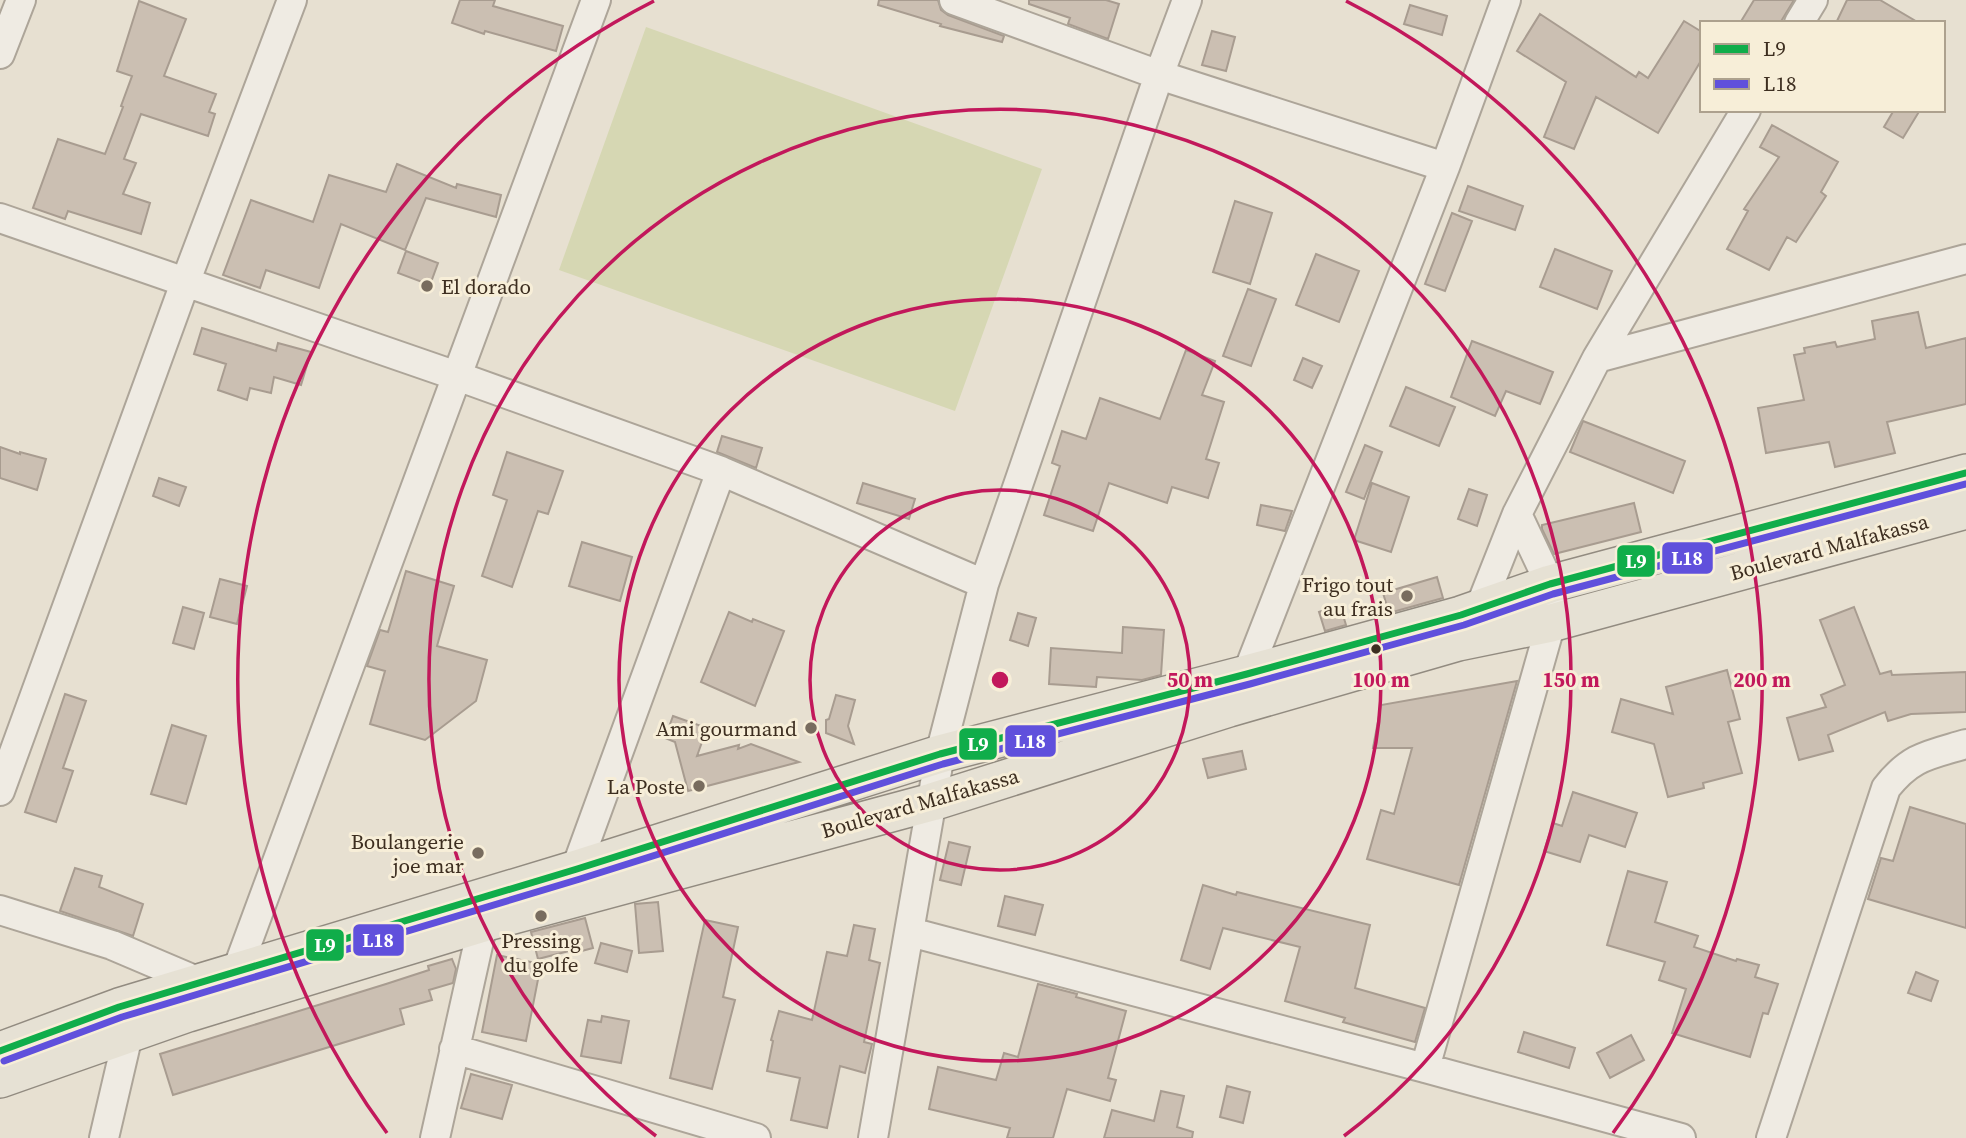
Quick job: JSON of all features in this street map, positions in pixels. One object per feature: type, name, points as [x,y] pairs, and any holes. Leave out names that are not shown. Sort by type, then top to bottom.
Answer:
[{"type":"main road","name":"Boulevard Malfakassa","points":[[0,1051],[133,1017],[209,993],[483,923],[570,885],[940,754],[1247,674],[1479,610],[1550,584],[1966,473]]},
{"type":"main road","name":"Boulevard Malfakassa","points":[[209,993],[237,970],[570,885],[932,802],[1229,708],[1458,642],[1551,623],[1966,510]]},
{"type":"main road","name":"Boulevard Malfakassa","points":[[0,1079],[133,1017]]},
{"type":"street","points":[[0,54],[22,0]]},
{"type":"street","points":[[0,791],[185,283],[292,0]]},
{"type":"street","points":[[237,970],[596,0]]},
{"type":"street","points":[[954,0],[1159,75],[1445,167]]},
{"type":"street","points":[[873,1138],[940,754],[984,584],[1187,0]]},
{"type":"street","points":[[1229,708],[1247,674],[1445,167],[1506,0]]},
{"type":"street","points":[[1800,21],[1813,0]]},
{"type":"street","points":[[1458,642],[1479,610],[1517,514],[1597,358],[1745,112]]},
{"type":"street","points":[[0,218],[457,376],[721,471],[984,584]]},
{"type":"street","points":[[1597,358],[1966,259]]},
{"type":"street","points":[[570,885],[721,471]]},
{"type":"street","points":[[1425,1068],[1551,623],[1550,584],[1517,514]]},
{"type":"street","points":[[1771,1138],[1886,788],[1899,772],[1916,760],[1966,744]]},
{"type":"street","points":[[0,910],[112,945],[209,993]]},
{"type":"street","points":[[435,1138],[483,923]]},
{"type":"street","points":[[910,932],[1681,1138]]},
{"type":"street","points":[[104,1138],[133,1017]]},
{"type":"street","points":[[454,1049],[756,1138]]},
{"type":"green space","points":[[646,27],[1042,169],[955,411],[559,270]]},
{"type":"building","points":[[460,0],[495,0],[493,6],[563,26],[556,51],[485,31],[484,34],[452,23]]},
{"type":"building","points":[[879,0],[938,0],[941,10],[948,15],[1004,36],[1002,42],[940,26],[941,24],[878,5]]},
{"type":"building","points":[[1029,0],[1106,0],[1119,4],[1108,39],[1068,24],[1070,18],[1029,4]]},
{"type":"building","points":[[1754,0],[1794,0],[1781,21],[1741,21]]},
{"type":"building","points":[[1847,0],[1880,0],[1916,21],[1837,21]]},
{"type":"building","points":[[139,1],[186,19],[164,76],[216,94],[209,112],[215,114],[208,136],[141,114],[124,159],[136,163],[123,194],[150,203],[141,234],[68,211],[65,219],[33,208],[58,139],[105,154],[132,76],[117,71]]},
{"type":"building","points":[[1410,5],[1447,16],[1442,35],[1404,24]]},
{"type":"building","points":[[1540,14],[1636,77],[1639,72],[1648,78],[1684,21],[1700,31],[1700,62],[1658,133],[1596,97],[1574,149],[1544,137],[1566,82],[1517,51]]},
{"type":"building","points":[[1212,31],[1235,37],[1226,71],[1202,65]]},
{"type":"building","points":[[1893,112],[1919,112],[1903,138],[1884,127]]},
{"type":"building","points":[[1772,125],[1838,162],[1821,192],[1826,196],[1796,242],[1787,237],[1769,270],[1727,249],[1748,211],[1744,209],[1779,157],[1760,147]]},
{"type":"building","points":[[397,164],[456,188],[457,184],[501,195],[496,217],[426,198],[405,250],[341,224],[319,288],[266,270],[260,288],[223,275],[251,200],[313,222],[329,175],[386,192]]},
{"type":"building","points":[[1468,186],[1523,206],[1515,230],[1459,211]]},
{"type":"building","points":[[1235,201],[1272,213],[1250,284],[1213,272]]},
{"type":"building","points":[[1452,213],[1472,221],[1445,291],[1425,284]]},
{"type":"building","points":[[1555,249],[1612,271],[1597,309],[1540,287]]},
{"type":"building","points":[[406,251],[438,263],[430,285],[398,273]]},
{"type":"building","points":[[1316,254],[1359,271],[1339,322],[1296,305]]},
{"type":"building","points":[[1248,289],[1276,299],[1251,366],[1223,356]]},
{"type":"building","points":[[1918,312],[1926,348],[1966,338],[1966,404],[1887,422],[1895,453],[1835,467],[1829,442],[1766,453],[1758,408],[1804,400],[1794,355],[1805,353],[1804,348],[1835,342],[1837,347],[1875,339],[1872,321]]},
{"type":"building","points":[[202,328],[276,351],[278,343],[311,352],[301,385],[274,377],[271,393],[250,388],[247,400],[218,390],[226,364],[194,354]]},
{"type":"building","points":[[1472,341],[1553,372],[1540,404],[1506,391],[1495,416],[1451,397]]},
{"type":"building","points":[[1186,350],[1215,361],[1202,395],[1224,402],[1206,459],[1219,463],[1208,498],[1172,487],[1167,503],[1109,483],[1093,531],[1044,515],[1060,466],[1052,463],[1062,431],[1086,439],[1100,398],[1160,419]]},
{"type":"building","points":[[1303,358],[1322,366],[1312,388],[1294,380]]},
{"type":"building","points":[[1406,387],[1455,407],[1439,446],[1390,426]]},
{"type":"building","points":[[1583,421],[1685,461],[1673,493],[1570,452]]},
{"type":"building","points":[[722,436],[762,448],[756,468],[717,452]]},
{"type":"building","points":[[1365,445],[1382,452],[1364,499],[1346,492]]},
{"type":"building","points":[[0,447],[46,459],[37,490],[0,478]]},
{"type":"building","points":[[507,452],[563,471],[548,514],[538,511],[512,587],[482,576],[507,500],[493,495]]},
{"type":"building","points":[[159,478],[186,487],[179,506],[153,496]]},
{"type":"building","points":[[863,483],[915,499],[909,519],[857,503]]},
{"type":"building","points":[[1372,483],[1409,497],[1391,552],[1354,540]]},
{"type":"building","points":[[1469,489],[1487,495],[1477,526],[1458,519]]},
{"type":"building","points":[[1634,503],[1641,532],[1554,554],[1542,529],[1542,525]]},
{"type":"building","points":[[1261,505],[1292,511],[1285,531],[1257,525]]},
{"type":"building","points":[[582,542],[632,557],[620,601],[569,586]]},
{"type":"building","points":[[406,571],[454,586],[437,646],[487,660],[476,701],[425,740],[370,724],[385,671],[367,666],[380,630],[388,632]]},
{"type":"building","points":[[1437,577],[1443,598],[1389,613],[1383,593]]},
{"type":"building","points":[[220,579],[247,586],[237,624],[210,617]]},
{"type":"building","points":[[1340,605],[1346,625],[1325,631],[1319,612]]},
{"type":"building","points":[[183,607],[204,613],[194,649],[173,643]]},
{"type":"building","points":[[1854,607],[1880,674],[1891,671],[1892,675],[1966,672],[1966,712],[1911,714],[1888,721],[1885,712],[1828,735],[1833,751],[1799,760],[1787,718],[1826,707],[1821,695],[1845,685],[1820,620]]},
{"type":"building","points":[[729,612],[784,631],[755,706],[701,682]]},
{"type":"building","points":[[1018,613],[1036,618],[1028,646],[1010,640]]},
{"type":"building","points":[[1123,627],[1164,630],[1161,675],[1142,680],[1097,677],[1096,687],[1049,684],[1051,648],[1122,653]]},
{"type":"building","points":[[1727,670],[1740,719],[1728,722],[1742,773],[1703,783],[1704,788],[1668,797],[1654,744],[1612,732],[1621,699],[1673,714],[1666,687]]},
{"type":"building","points":[[1517,681],[1459,885],[1367,859],[1381,810],[1394,814],[1412,748],[1373,748],[1381,705]]},
{"type":"building","points":[[65,694],[86,701],[63,768],[73,771],[56,822],[25,812]]},
{"type":"building","points":[[836,695],[855,700],[848,726],[854,744],[826,733],[826,720],[829,719]]},
{"type":"building","points":[[673,716],[707,728],[697,756],[751,744],[799,762],[688,791],[675,742],[665,738]]},
{"type":"building","points":[[172,725],[206,736],[186,804],[151,794]]},
{"type":"building","points":[[1242,751],[1246,769],[1208,778],[1203,759]]},
{"type":"building","points":[[1573,792],[1637,813],[1625,847],[1589,835],[1580,862],[1544,851],[1553,823],[1562,826]]},
{"type":"building","points":[[1910,807],[1966,824],[1966,928],[1868,899],[1881,858],[1893,861]]},
{"type":"building","points":[[949,842],[970,847],[961,885],[940,880]]},
{"type":"building","points":[[75,868],[102,876],[99,887],[143,904],[133,936],[60,911]]},
{"type":"building","points":[[1628,871],[1667,882],[1655,922],[1698,936],[1694,947],[1736,961],[1737,959],[1759,965],[1755,977],[1778,984],[1768,1014],[1763,1013],[1750,1057],[1672,1033],[1686,989],[1659,980],[1665,962],[1607,945]]},
{"type":"building","points":[[1203,885],[1370,925],[1355,988],[1425,1008],[1415,1042],[1343,1022],[1345,1018],[1285,1001],[1300,947],[1223,928],[1210,969],[1181,960]]},
{"type":"building","points":[[1005,896],[1043,905],[1035,935],[998,926]]},
{"type":"building","points":[[658,902],[663,951],[639,953],[635,904]]},
{"type":"building","points":[[585,918],[593,948],[538,959],[531,932]]},
{"type":"building","points":[[705,920],[738,927],[723,997],[735,1000],[712,1089],[670,1078]]},
{"type":"building","points":[[854,925],[875,929],[869,960],[880,963],[864,1042],[872,1044],[865,1073],[840,1066],[827,1128],[791,1120],[800,1078],[767,1071],[773,1041],[771,1040],[779,1011],[812,1020],[827,952],[847,956]]},
{"type":"building","points":[[601,943],[632,951],[627,972],[595,963]]},
{"type":"building","points":[[497,955],[541,964],[526,1041],[482,1032]]},
{"type":"building","points":[[452,959],[456,969],[453,983],[429,990],[432,1000],[400,1009],[404,1024],[173,1095],[160,1054],[386,984],[429,970],[428,966]]},
{"type":"building","points":[[1916,972],[1938,981],[1931,1001],[1908,993]]},
{"type":"building","points":[[1038,984],[1126,1011],[1108,1078],[1116,1080],[1110,1101],[1067,1089],[1053,1138],[1007,1138],[1010,1128],[929,1109],[938,1067],[996,1080],[1004,1053],[1018,1057]]},
{"type":"building","points":[[602,1016],[629,1021],[621,1063],[581,1056],[588,1020],[601,1022]]},
{"type":"building","points":[[1524,1032],[1575,1048],[1569,1068],[1518,1052]]},
{"type":"building","points":[[1631,1035],[1644,1060],[1610,1078],[1597,1053]]},
{"type":"building","points":[[471,1074],[512,1085],[502,1119],[461,1108]]},
{"type":"building","points":[[1227,1086],[1250,1092],[1243,1123],[1220,1117]]},
{"type":"building","points":[[1161,1091],[1184,1096],[1177,1127],[1193,1132],[1192,1138],[1104,1138],[1112,1110],[1154,1121]]},
{"type":"transit line","name":"L9","points":[[0,1051],[119,1007],[577,869],[940,754],[1247,674],[1461,615],[1550,584],[1966,473]]},
{"type":"transit line","name":"L18","points":[[4,1061],[122,1017],[580,879],[943,764],[1250,684],[1464,625],[1553,594],[1966,484]]},
{"type":"place","name":"El dorado","points":[[427,286]]},
{"type":"place","name":"Frigo tout au frais","points":[[1407,596]]},
{"type":"place","name":"Ami gourmand","points":[[811,728]]},
{"type":"place","name":"La Poste","points":[[699,786]]},
{"type":"place","name":"Boulangerie joe mar","points":[[478,853]]},
{"type":"place","name":"Pressing du golfe","points":[[541,916]]}]
